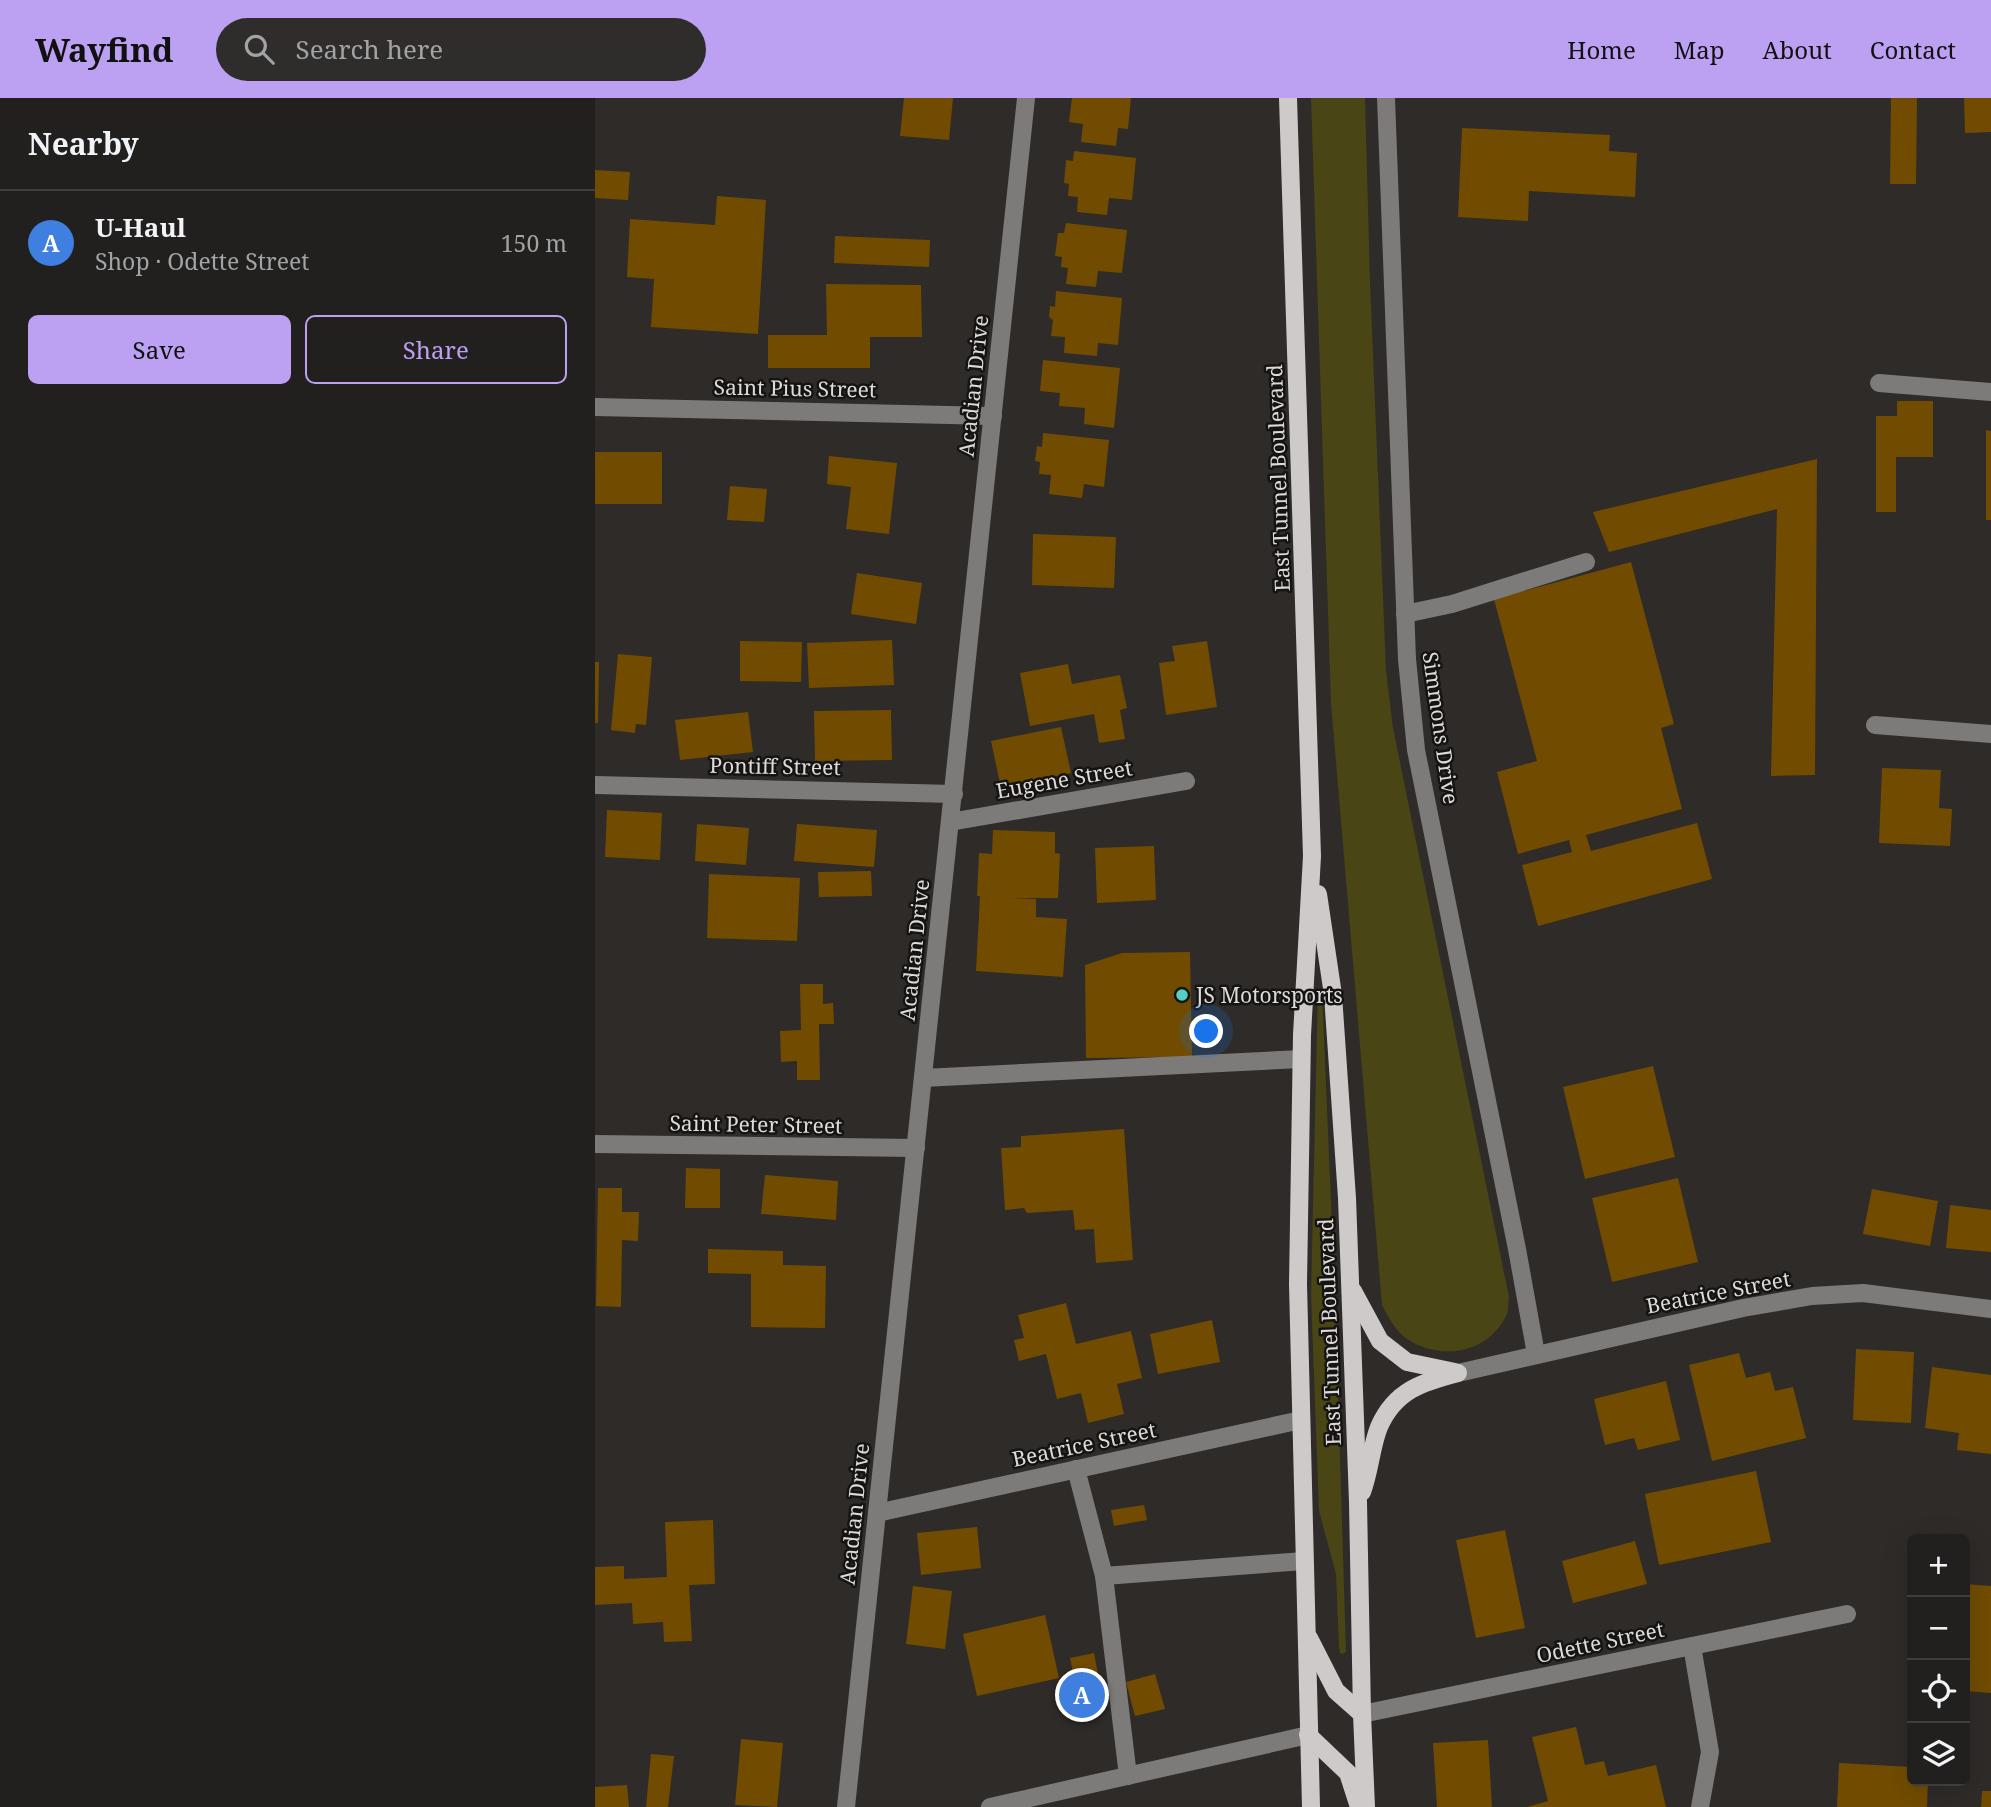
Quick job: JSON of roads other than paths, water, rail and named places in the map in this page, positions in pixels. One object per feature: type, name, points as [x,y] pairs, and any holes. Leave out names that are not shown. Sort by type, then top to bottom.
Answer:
[{"type":"main road","name":"East Tunnel Boulevard","points":[[1288,98],[1312,856],[1301,1059],[1298,1284],[1311,1807]]},
{"type":"main road","name":"East Tunnel Boulevard","points":[[1312,856],[1333,995],[1347,1198],[1366,1807]]},
{"type":"main road","points":[[1350,1285],[1380,1341],[1407,1362],[1458,1373]]},
{"type":"main road","points":[[1358,1502],[1368,1476],[1379,1427],[1391,1407],[1405,1391],[1430,1380],[1458,1373]]},
{"type":"main road","points":[[1305,1632],[1336,1692],[1362,1714]]},
{"type":"main road","points":[[1308,1735],[1348,1773],[1359,1807]]},
{"type":"street","name":"Acadian Drive","points":[[846,1807],[1027,98]]},
{"type":"street","name":"Simmons Drive","points":[[1386,98],[1407,659],[1416,750],[1536,1354]]},
{"type":"street","points":[[1879,383],[1991,392]]},
{"type":"street","name":"Saint Pius Street","points":[[595,407],[993,416]]},
{"type":"street","points":[[1405,614],[1452,604],[1586,562]]},
{"type":"street","points":[[1875,725],[1991,734]]},
{"type":"street","name":"Eugene Street","points":[[950,822],[1187,781]]},
{"type":"street","name":"Pontiff Street","points":[[595,785],[954,794]]},
{"type":"street","points":[[923,1078],[1301,1059]]},
{"type":"street","name":"Saint Peter Street","points":[[595,1144],[916,1148]]},
{"type":"street","name":"Beatrice Street","points":[[1458,1373],[1743,1308],[1812,1296],[1863,1293],[1991,1309]]},
{"type":"street","name":"Beatrice Street","points":[[877,1513],[1301,1420]]},
{"type":"street","points":[[1076,1469],[1104,1576],[1128,1776]]},
{"type":"street","points":[[1104,1576],[1304,1561]]},
{"type":"street","name":"Odette Street","points":[[1362,1714],[1847,1614]]},
{"type":"street","points":[[1692,1646],[1710,1752],[1700,1807]]},
{"type":"street","points":[[991,1807],[1308,1735]]},
{"type":"place","name":"JS Motorsports","points":[[1182,995]]},
{"type":"place","name":"U-Haul","points":[[1082,1695]]}]
